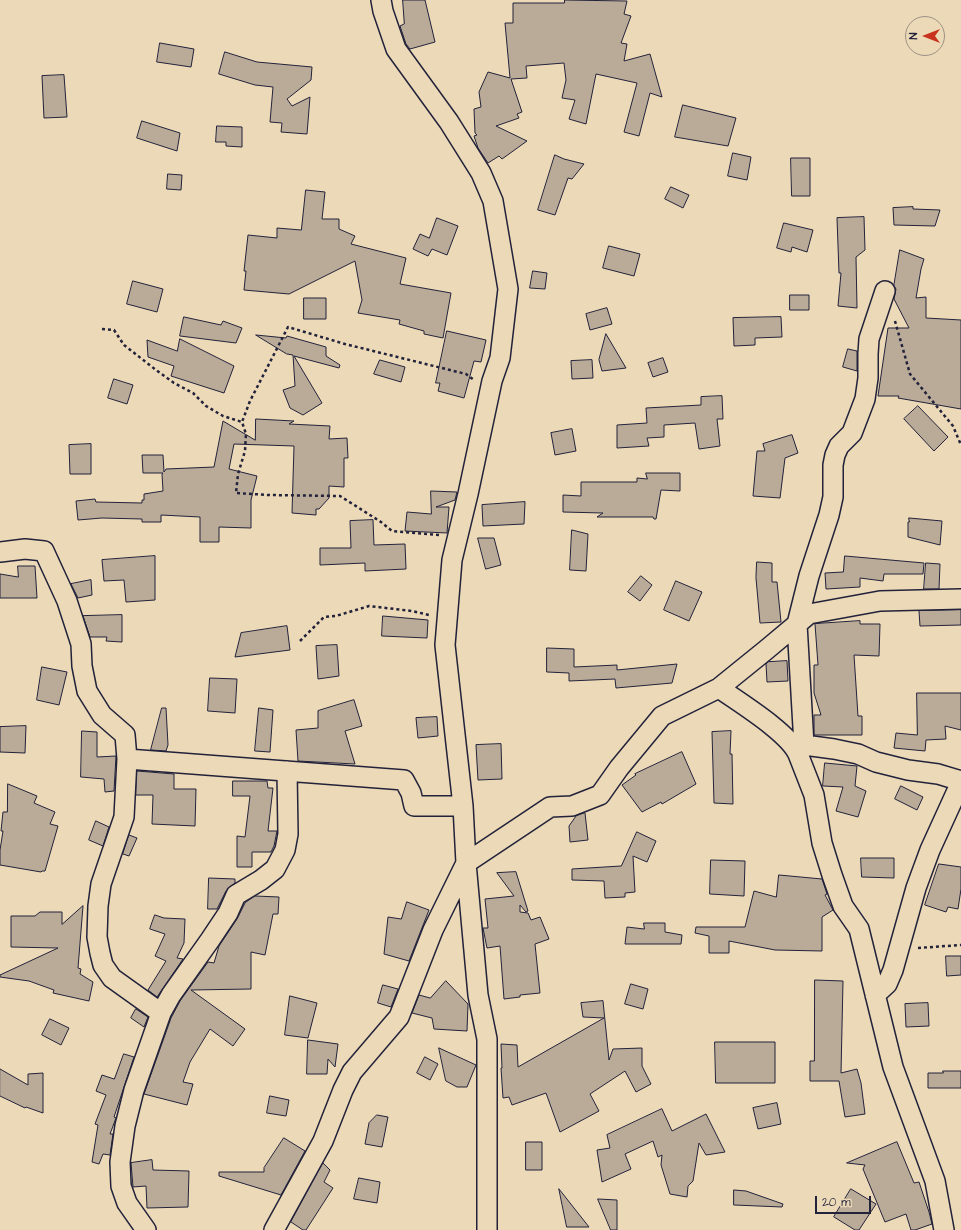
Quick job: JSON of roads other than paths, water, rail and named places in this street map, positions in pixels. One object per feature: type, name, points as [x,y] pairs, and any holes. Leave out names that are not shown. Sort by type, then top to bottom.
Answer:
[{"type":"street","points":[[380,0],[396,49],[449,122],[481,173],[493,201],[508,289],[500,358],[492,381],[468,494],[452,560],[445,645],[463,806],[466,863],[478,995],[487,1039],[487,1230]]},
{"type":"street","points":[[884,291],[869,339],[868,378],[865,399],[852,433],[839,446],[835,455],[833,497],[829,515],[809,576],[797,624],[801,750],[814,795],[822,843],[843,906],[859,929],[893,1067],[935,1181],[944,1230]]},
{"type":"street","points":[[0,552],[25,549],[44,551],[67,601],[81,644],[82,666],[87,691],[102,715],[125,736],[127,758],[124,817],[101,884],[98,906],[97,937],[103,965],[112,978],[161,1013]]},
{"type":"street","points":[[274,1230],[323,1141],[343,1090],[352,1072],[399,1017],[433,930],[466,863],[550,807],[572,806],[600,795],[619,768],[662,716],[719,688],[809,614],[880,601],[961,599]]},
{"type":"street","points":[[719,688],[780,732],[796,750],[834,749],[858,754],[882,763],[908,770],[938,774],[961,781],[927,856],[916,888],[893,970],[887,984],[875,995]]},
{"type":"street","points":[[127,758],[404,780],[411,793],[414,806],[463,806]]},
{"type":"street","points":[[146,1230],[127,1203],[121,1186],[120,1162],[125,1126],[134,1090],[161,1013],[171,995],[228,913],[236,895],[261,880],[275,869],[285,850],[288,834],[287,771]]}]
